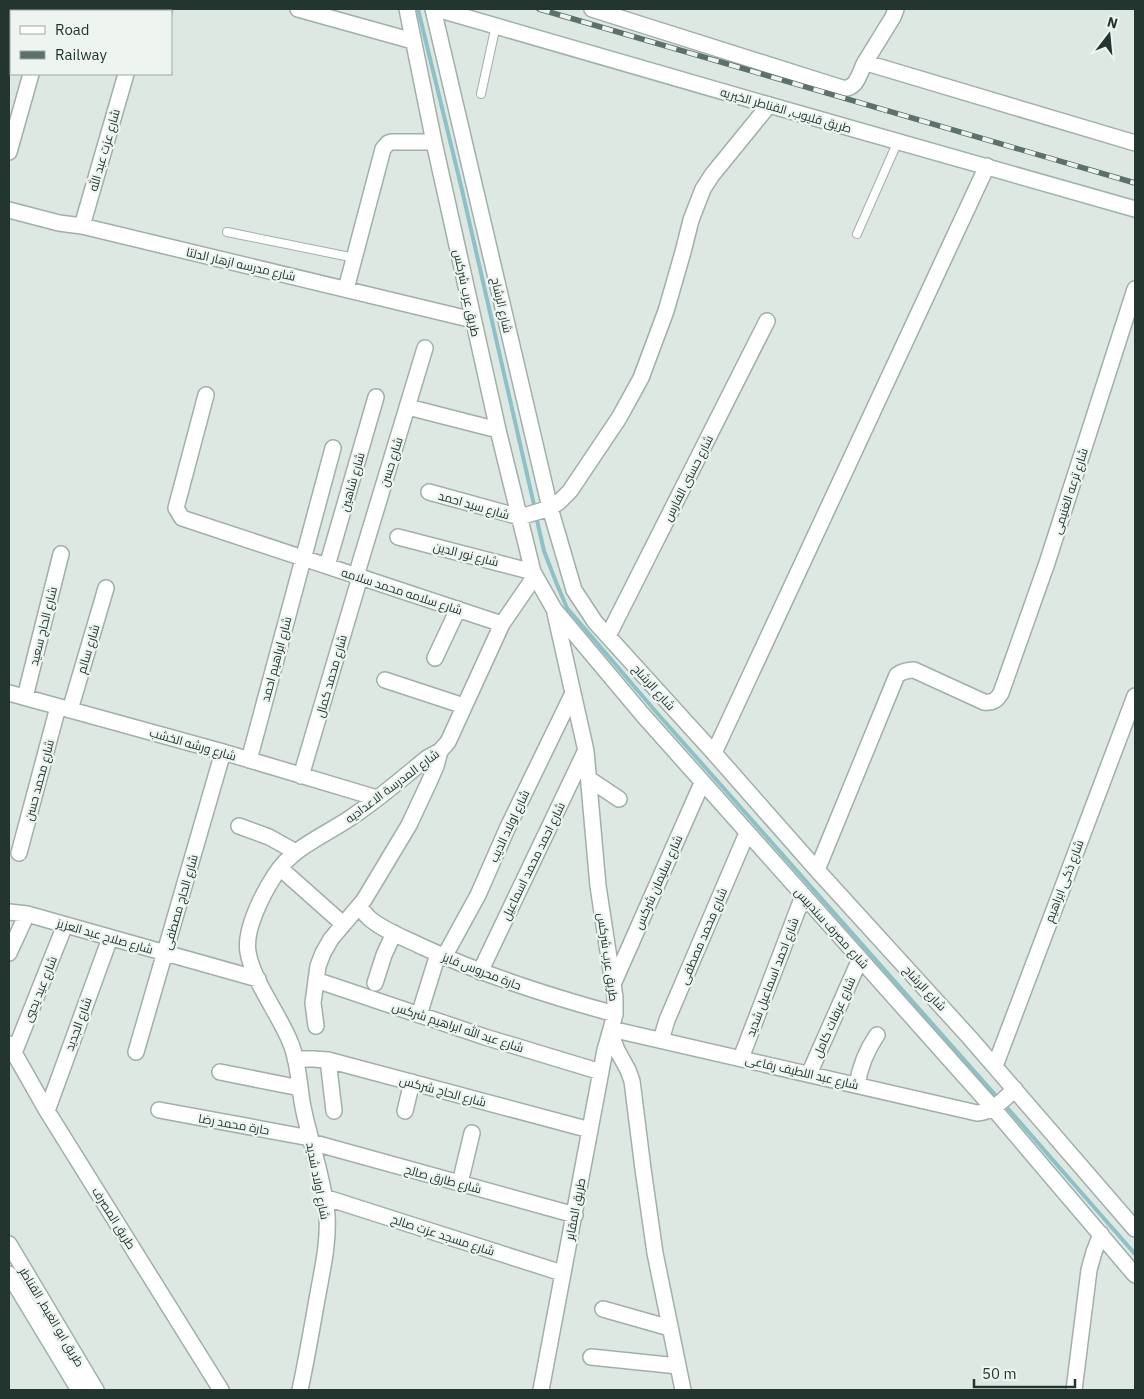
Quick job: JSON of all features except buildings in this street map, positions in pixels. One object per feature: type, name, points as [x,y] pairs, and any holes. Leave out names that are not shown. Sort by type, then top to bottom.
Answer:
[{"type":"street","points":[[298,9],[413,41]]},
{"type":"street","name":"طريق عرب شركس","points":[[407,9],[473,320],[534,574]]},
{"type":"street","name":"شارع الرشاح","points":[[433,9],[550,508],[574,590],[595,622],[995,1066],[1013,1091],[1135,1228]]},
{"type":"street","name":"طريق قليوب, القناطر الخيريه","points":[[437,9],[1135,209]]},
{"type":"street","points":[[592,9],[847,89],[855,83],[896,9]]},
{"type":"street","points":[[864,64],[870,64],[1135,143]]},
{"type":"street","points":[[9,149],[31,75]]},
{"type":"street","name":"شارع عزت عبد الله","points":[[82,226],[126,75]]},
{"type":"street","points":[[520,517],[550,508],[570,491],[624,410],[641,378],[658,336],[681,261],[691,220],[703,189],[712,175],[769,105]]},
{"type":"street","points":[[346,289],[383,149],[391,142],[434,142]]},
{"type":"street","points":[[714,753],[987,166]]},
{"type":"street","name":"شارع مدرسه ازهار الدلتا","points":[[9,210],[473,320]]},
{"type":"street","name":"شارع ترعه الغنيمى","points":[[817,870],[897,675],[902,671],[914,670],[989,703],[998,698],[1001,693],[1047,563],[1135,289]]},
{"type":"street","name":"شارع حسنى الفارس","points":[[608,636],[767,321]]},
{"type":"street","name":"شارع حسن","points":[[358,576],[425,348]]},
{"type":"street","name":"شارع سلامه محمد سلامه","points":[[206,395],[176,508],[182,518],[502,624]]},
{"type":"street","name":"شارع شاهين","points":[[327,566],[376,397]]},
{"type":"street","points":[[408,407],[498,430]]},
{"type":"street","name":"شارع ابراهيم احمد","points":[[249,760],[333,448]]},
{"type":"street","name":"شارع سيد احمد","points":[[429,492],[520,517]]},
{"type":"street","name":"شارع نور الدين","points":[[398,537],[534,574]]},
{"type":"street","name":"شارع الحاج سعيد","points":[[25,697],[61,554]]},
{"type":"street","name":"شارع مصرف سندبيس","points":[[534,574],[554,609],[642,714],[994,1107],[1135,1275]]},
{"type":"street","name":"شارع المدرسة الاعداديه","points":[[258,979],[248,952],[247,939],[257,908],[280,868],[296,852],[355,815],[427,758],[440,751],[448,742],[502,624],[534,574]]},
{"type":"street","name":"شارع محمد كمال","points":[[301,776],[358,576]]},
{"type":"street","name":"شارع سالم","points":[[64,708],[106,588]]},
{"type":"street","points":[[435,658],[458,609]]},
{"type":"street","name":"طريق عرب شركس","points":[[554,609],[586,751],[598,886],[614,982],[613,1022],[616,1050],[632,1081],[655,1253],[683,1390]]},
{"type":"street","points":[[385,680],[464,706]]},
{"type":"street","name":"شارع ورشه الخشب","points":[[9,693],[223,752],[377,798]]},
{"type":"street","name":"شارع اولاد الديب","points":[[419,1015],[441,955],[478,895],[507,829],[573,693]]},
{"type":"street","name":"شارع ذكى ابراهيم","points":[[995,1066],[1135,696]]},
{"type":"street","name":"شارع محمد حسن","points":[[19,852],[64,708]]},
{"type":"street","points":[[316,1026],[313,1003],[318,966],[322,953],[331,939],[359,906],[409,825],[433,773],[440,751]]},
{"type":"street","name":"شارع احمد محمد اسماعيل","points":[[480,972],[586,751]]},
{"type":"street","name":"شارع الحاج مصطفى","points":[[136,1052],[223,752]]},
{"type":"street","points":[[588,779],[619,799]]},
{"type":"street","name":"شارع سليمان شركس","points":[[614,982],[702,782]]},
{"type":"street","points":[[239,826],[269,837],[296,852]]},
{"type":"street","name":"شارع محمد مصطفى","points":[[661,1040],[667,1020],[747,832]]},
{"type":"street","points":[[280,868],[343,924]]},
{"type":"street","name":"شارع احمد اسماعيل شديد","points":[[741,1058],[803,896]]},
{"type":"street","name":"حارة محروس فايز","points":[[359,906],[368,918],[394,933],[441,955],[480,972],[555,998],[613,1022]]},
{"type":"street","name":"شارع صلاح عبد العزيز","points":[[9,912],[27,914],[258,979]]},
{"type":"street","points":[[9,953],[27,914]]},
{"type":"street","name":"شارع عيد يحيي","points":[[12,1048],[65,925]]},
{"type":"street","points":[[375,983],[394,933]]},
{"type":"street","name":"شارع الجديد","points":[[47,1111],[110,938]]},
{"type":"street","name":"شارع عرفات كامل","points":[[809,1074],[860,959]]},
{"type":"street","name":"شارع اولاد شديد","points":[[258,979],[287,1034],[295,1059],[310,1140],[324,1197],[327,1222],[326,1247],[304,1389]]},
{"type":"street","name":"شارع عبد الله ابراهيم شركس","points":[[316,980],[485,1037],[601,1072]]},
{"type":"street","name":"شارع عبد اللطيف رفاعى","points":[[613,1022],[661,1040],[977,1113],[994,1107]]},
{"type":"street","name":"طريق المقابر","points":[[540,1390],[601,1072],[613,1022]]},
{"type":"street","points":[[857,1085],[864,1056],[877,1035]]},
{"type":"street","name":"طريق المصرف","points":[[12,1048],[47,1111],[221,1390]]},
{"type":"street","name":"شارع الحاج شركس","points":[[295,1059],[313,1058],[328,1060],[590,1130]]},
{"type":"street","points":[[328,1060],[334,1111]]},
{"type":"street","points":[[220,1072],[300,1088]]},
{"type":"street","points":[[405,1111],[412,1082]]},
{"type":"street","points":[[994,1107],[1013,1091]]},
{"type":"street","name":"حارة محمد رضا","points":[[159,1110],[310,1140]]},
{"type":"street","points":[[460,1183],[472,1133]]},
{"type":"street","name":"شارع طارق صالح","points":[[310,1140],[575,1215]]},
{"type":"street","name":"شارع مسجد عزت صالح","points":[[324,1197],[562,1273]]},
{"type":"street","points":[[1074,1390],[1089,1270],[1101,1234]]},
{"type":"street","name":"طريق ابو الغيط, القناطر","points":[[9,1244],[96,1390]]},
{"type":"street","name":"طريق ابو الغيط, القناطر","points":[[9,1274],[79,1390]]},
{"type":"street","points":[[602,1309],[670,1328]]},
{"type":"street","points":[[591,1357],[678,1366]]},
{"type":"lane","points":[[481,94],[496,25]]},
{"type":"lane","points":[[857,234],[898,141]]},
{"type":"lane","points":[[227,232],[355,258]]},
{"type":"waterway","points":[[418,9],[462,190],[535,509]]},
{"type":"waterway","points":[[536,516],[544,551],[567,608],[657,713],[998,1098]]},
{"type":"waterway","points":[[1003,1103],[1135,1254]]},
{"type":"railway","points":[[539,9],[1135,183]]}]
